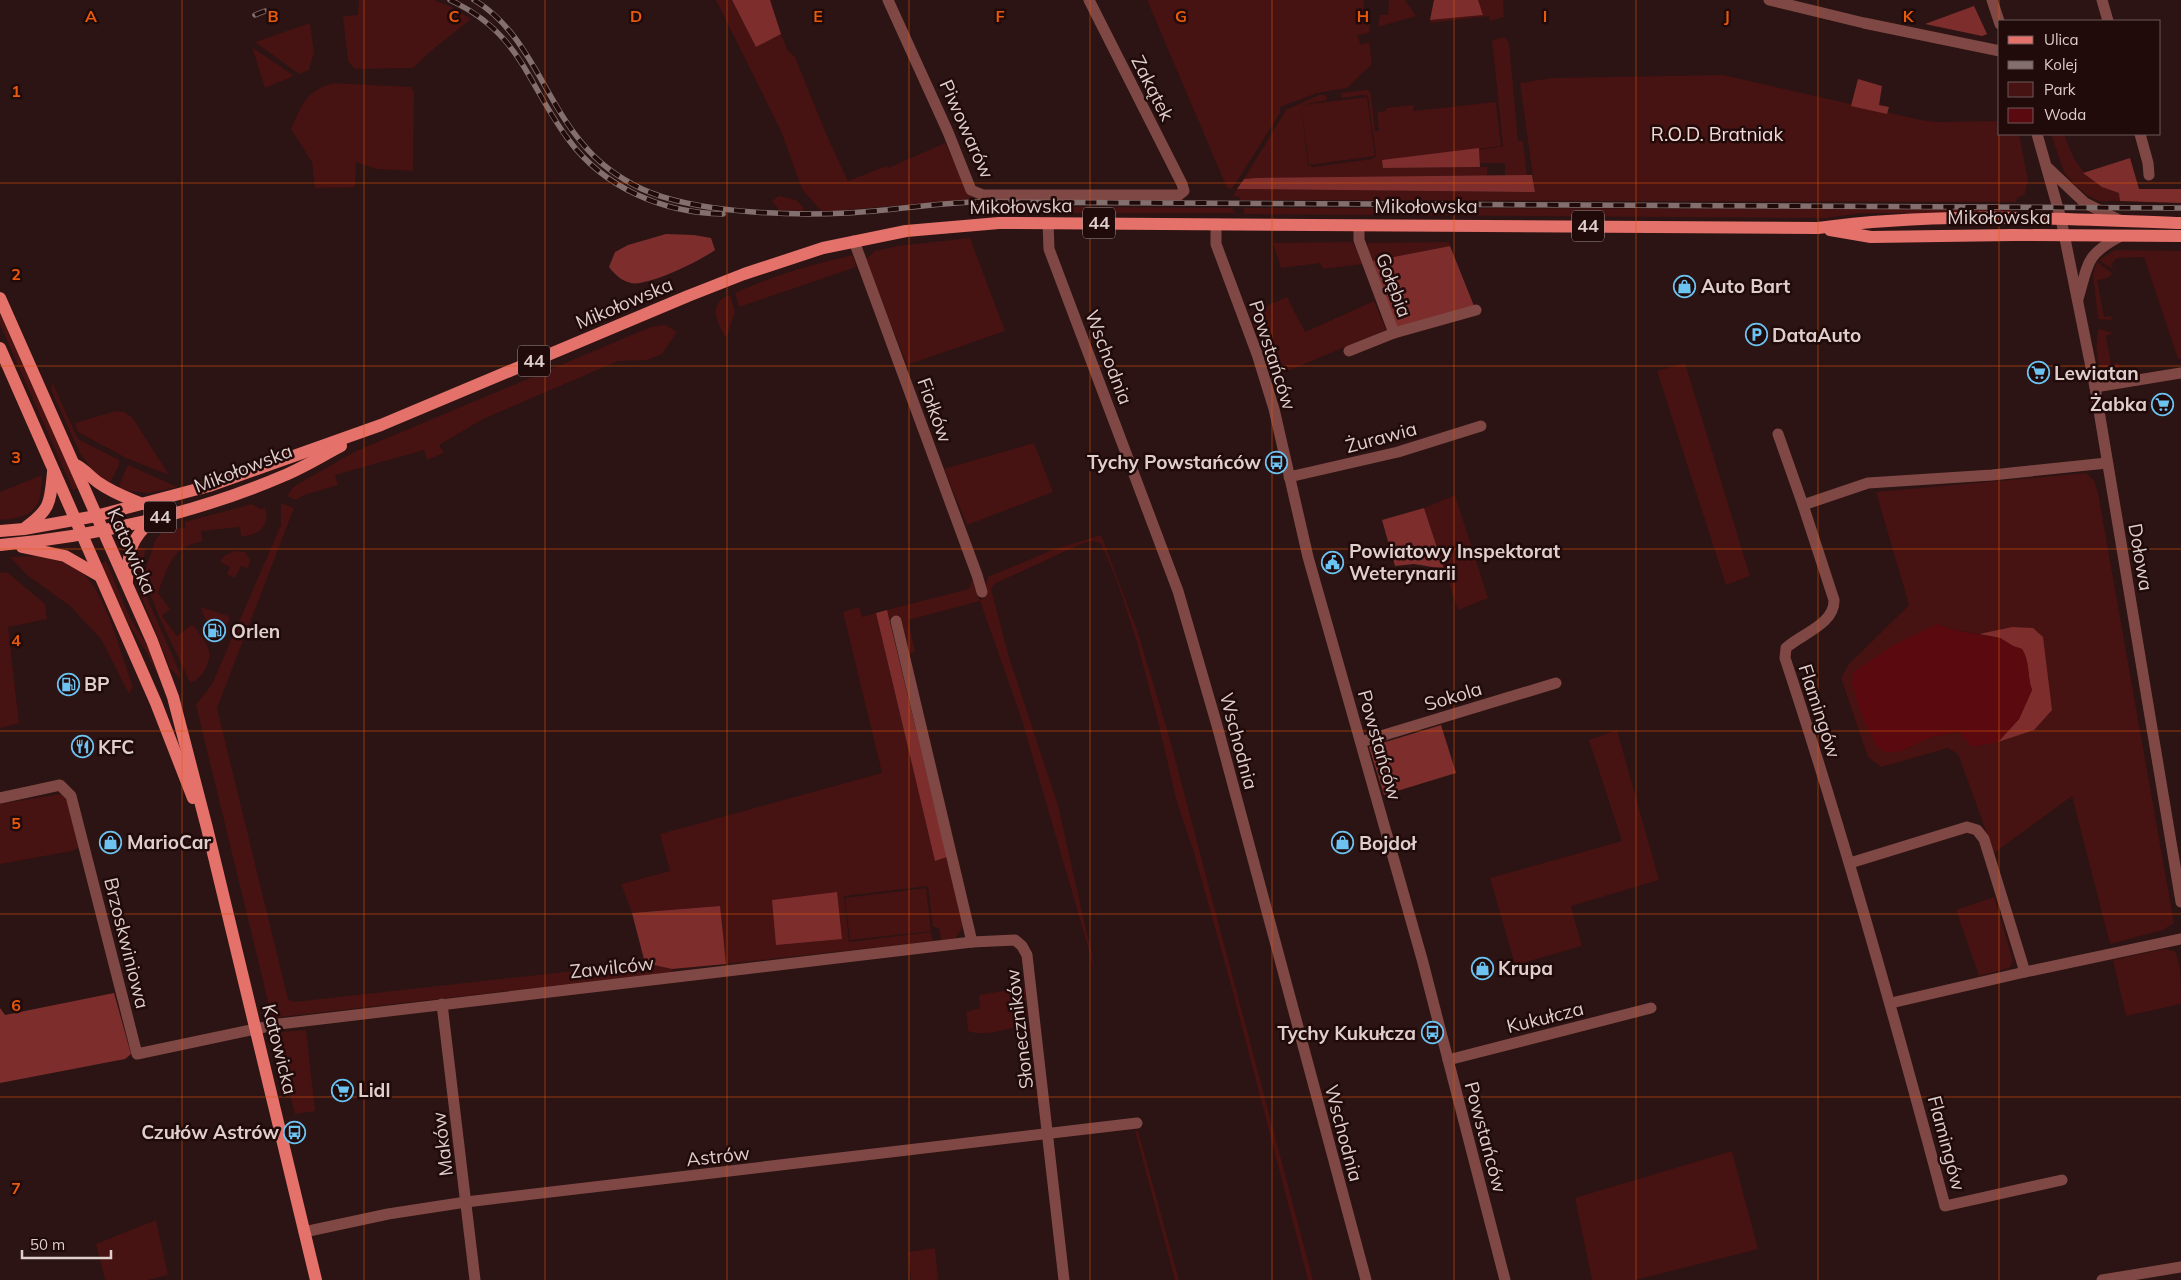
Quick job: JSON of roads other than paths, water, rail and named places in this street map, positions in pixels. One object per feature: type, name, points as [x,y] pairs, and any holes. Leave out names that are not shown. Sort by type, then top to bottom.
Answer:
[{"type":"main road","name":"Mikołowska","points":[[96,516],[209,486],[381,425],[736,278],[823,248],[906,230],[999,223],[1818,228],[1907,219],[2061,219],[2181,223]]},
{"type":"main road","name":"Mikołowska","points":[[1818,228],[1871,237],[2181,236]]},
{"type":"main road","name":"Katowicka","points":[[0,298],[152,642],[172,697],[256,1028],[316,1280]]},
{"type":"main road","name":"Katowicka","points":[[0,348],[98,575],[156,703],[206,828]]},
{"type":"main road","name":"Mikołowska","points":[[82,535],[155,518],[243,491],[285,475],[381,425]]},
{"type":"main road","points":[[74,464],[83,468],[111,492],[142,504]]},
{"type":"main road","points":[[24,529],[36,520],[49,506],[53,470]]},
{"type":"main road","name":"44","points":[[0,531],[24,529],[96,516]]},
{"type":"main road","points":[[126,586],[127,564],[133,542],[143,527],[155,518]]},
{"type":"main road","name":"44","points":[[4,545],[82,535]]},
{"type":"main road","points":[[4,545],[65,556],[98,575]]},
{"type":"street","name":"Piwowarów","points":[[888,0],[933,98],[971,190],[983,195],[1174,197],[1182,193]]},
{"type":"street","name":"Zakątek","points":[[1089,0],[1182,184],[1182,193]]},
{"type":"street","points":[[1768,0],[1864,23],[1998,51]]},
{"type":"street","points":[[1992,0],[1999,20]]},
{"type":"street","points":[[2102,0],[2108,20]]},
{"type":"street","name":"Dołowa","points":[[2037,135],[2061,219],[2095,387],[2181,902]]},
{"type":"street","points":[[2140,135],[2148,163],[2149,175]]},
{"type":"street","points":[[2047,166],[2085,203],[2120,221]]},
{"type":"street","name":"Wschodnia","points":[[1048,223],[1049,249],[1178,591],[1223,748],[1366,1280]]},
{"type":"street","name":"Powstańców","points":[[1216,224],[1216,244],[1257,354],[1274,409],[1310,566],[1422,959],[1505,1280]]},
{"type":"street","name":"Gołębia","points":[[1359,225],[1359,240],[1394,333],[1476,310]]},
{"type":"street","points":[[2077,301],[2091,257],[2100,248],[2121,236]]},
{"type":"street","name":"Fiołków","points":[[854,241],[982,592]]},
{"type":"street","points":[[1349,351],[1394,333]]},
{"type":"street","points":[[2095,387],[2181,373]]},
{"type":"street","name":"Żurawia","points":[[1289,477],[1398,452],[1481,426]]},
{"type":"street","name":"Flamingów","points":[[1778,434],[1834,600],[1834,608],[1830,616],[1824,622],[1794,640],[1786,648],[1785,658],[1850,863],[1891,1003],[1945,1206],[2062,1180]]},
{"type":"street","points":[[1803,505],[1868,483],[1992,475],[2107,463]]},
{"type":"street","points":[[896,621],[972,942]]},
{"type":"street","name":"Sokola","points":[[1361,742],[1556,683]]},
{"type":"street","name":"Brzoskwiniowa","points":[[0,798],[60,785],[72,796],[137,1054],[256,1028]]},
{"type":"street","points":[[1850,863],[1967,827],[1977,830],[1984,839],[2025,972]]},
{"type":"street","points":[[1891,1003],[2181,939]]},
{"type":"street","name":"Słoneczników","points":[[972,942],[1015,940],[1022,946],[1027,955],[1049,1134],[1064,1280]]},
{"type":"street","name":"Zawilców","points":[[256,1028],[442,1004],[972,942]]},
{"type":"street","name":"Maków","points":[[442,1004],[476,1280]]},
{"type":"street","name":"Kukułcza","points":[[1448,1060],[1651,1008]]},
{"type":"street","name":"Astrów","points":[[304,1232],[388,1214],[466,1202],[1137,1123]]},
{"type":"street","points":[[2102,1280],[2181,1267]]},
{"type":"water","points":[[1937,624],[1954,630],[2000,638],[2022,649],[2026,658],[2032,690],[2019,719],[1998,742],[1972,747],[1959,732],[1931,737],[1901,751],[1886,753],[1876,745],[1861,714],[1852,684],[1854,672],[1892,646]]},
{"type":"railway","points":[[450,0],[474,13],[507,43],[520,60],[568,139],[599,171],[636,195],[657,203],[679,209],[723,214]]},
{"type":"railway","points":[[474,0],[493,13],[508,29],[534,66],[568,125],[588,150],[602,163],[617,175],[642,189],[663,197],[715,208],[798,214],[864,212],[949,203],[983,202],[2181,208]]},
{"type":"railway","points":[[255,15],[265,11]]},
{"type":"place","name":"Auto Bart","points":[[1685,286]]},
{"type":"place","name":"DataAuto","points":[[1756,335]]},
{"type":"place","name":"Lewiatan","points":[[2038,373]]},
{"type":"place","name":"Żabka","points":[[2163,404]]},
{"type":"place","name":"Tychy Powstańców","points":[[1277,462]]},
{"type":"place","name":"Powiatowy Inspektorat Weterynarii","points":[[1333,562]]},
{"type":"place","name":"Orlen","points":[[215,631]]},
{"type":"place","name":"BP","points":[[68,684]]},
{"type":"place","name":"KFC","points":[[82,747]]},
{"type":"place","name":"MarioCar","points":[[111,842]]},
{"type":"place","name":"Bojdoł","points":[[1343,843]]},
{"type":"place","name":"Krupa","points":[[1482,968]]},
{"type":"place","name":"Tychy Kukułcza","points":[[1432,1033]]},
{"type":"place","name":"Lidl","points":[[342,1090]]},
{"type":"place","name":"Czułów Astrów","points":[[295,1132]]},
{"type":"park label","name":"R.O.D. Bratniak","points":[[1717,134]]}]
